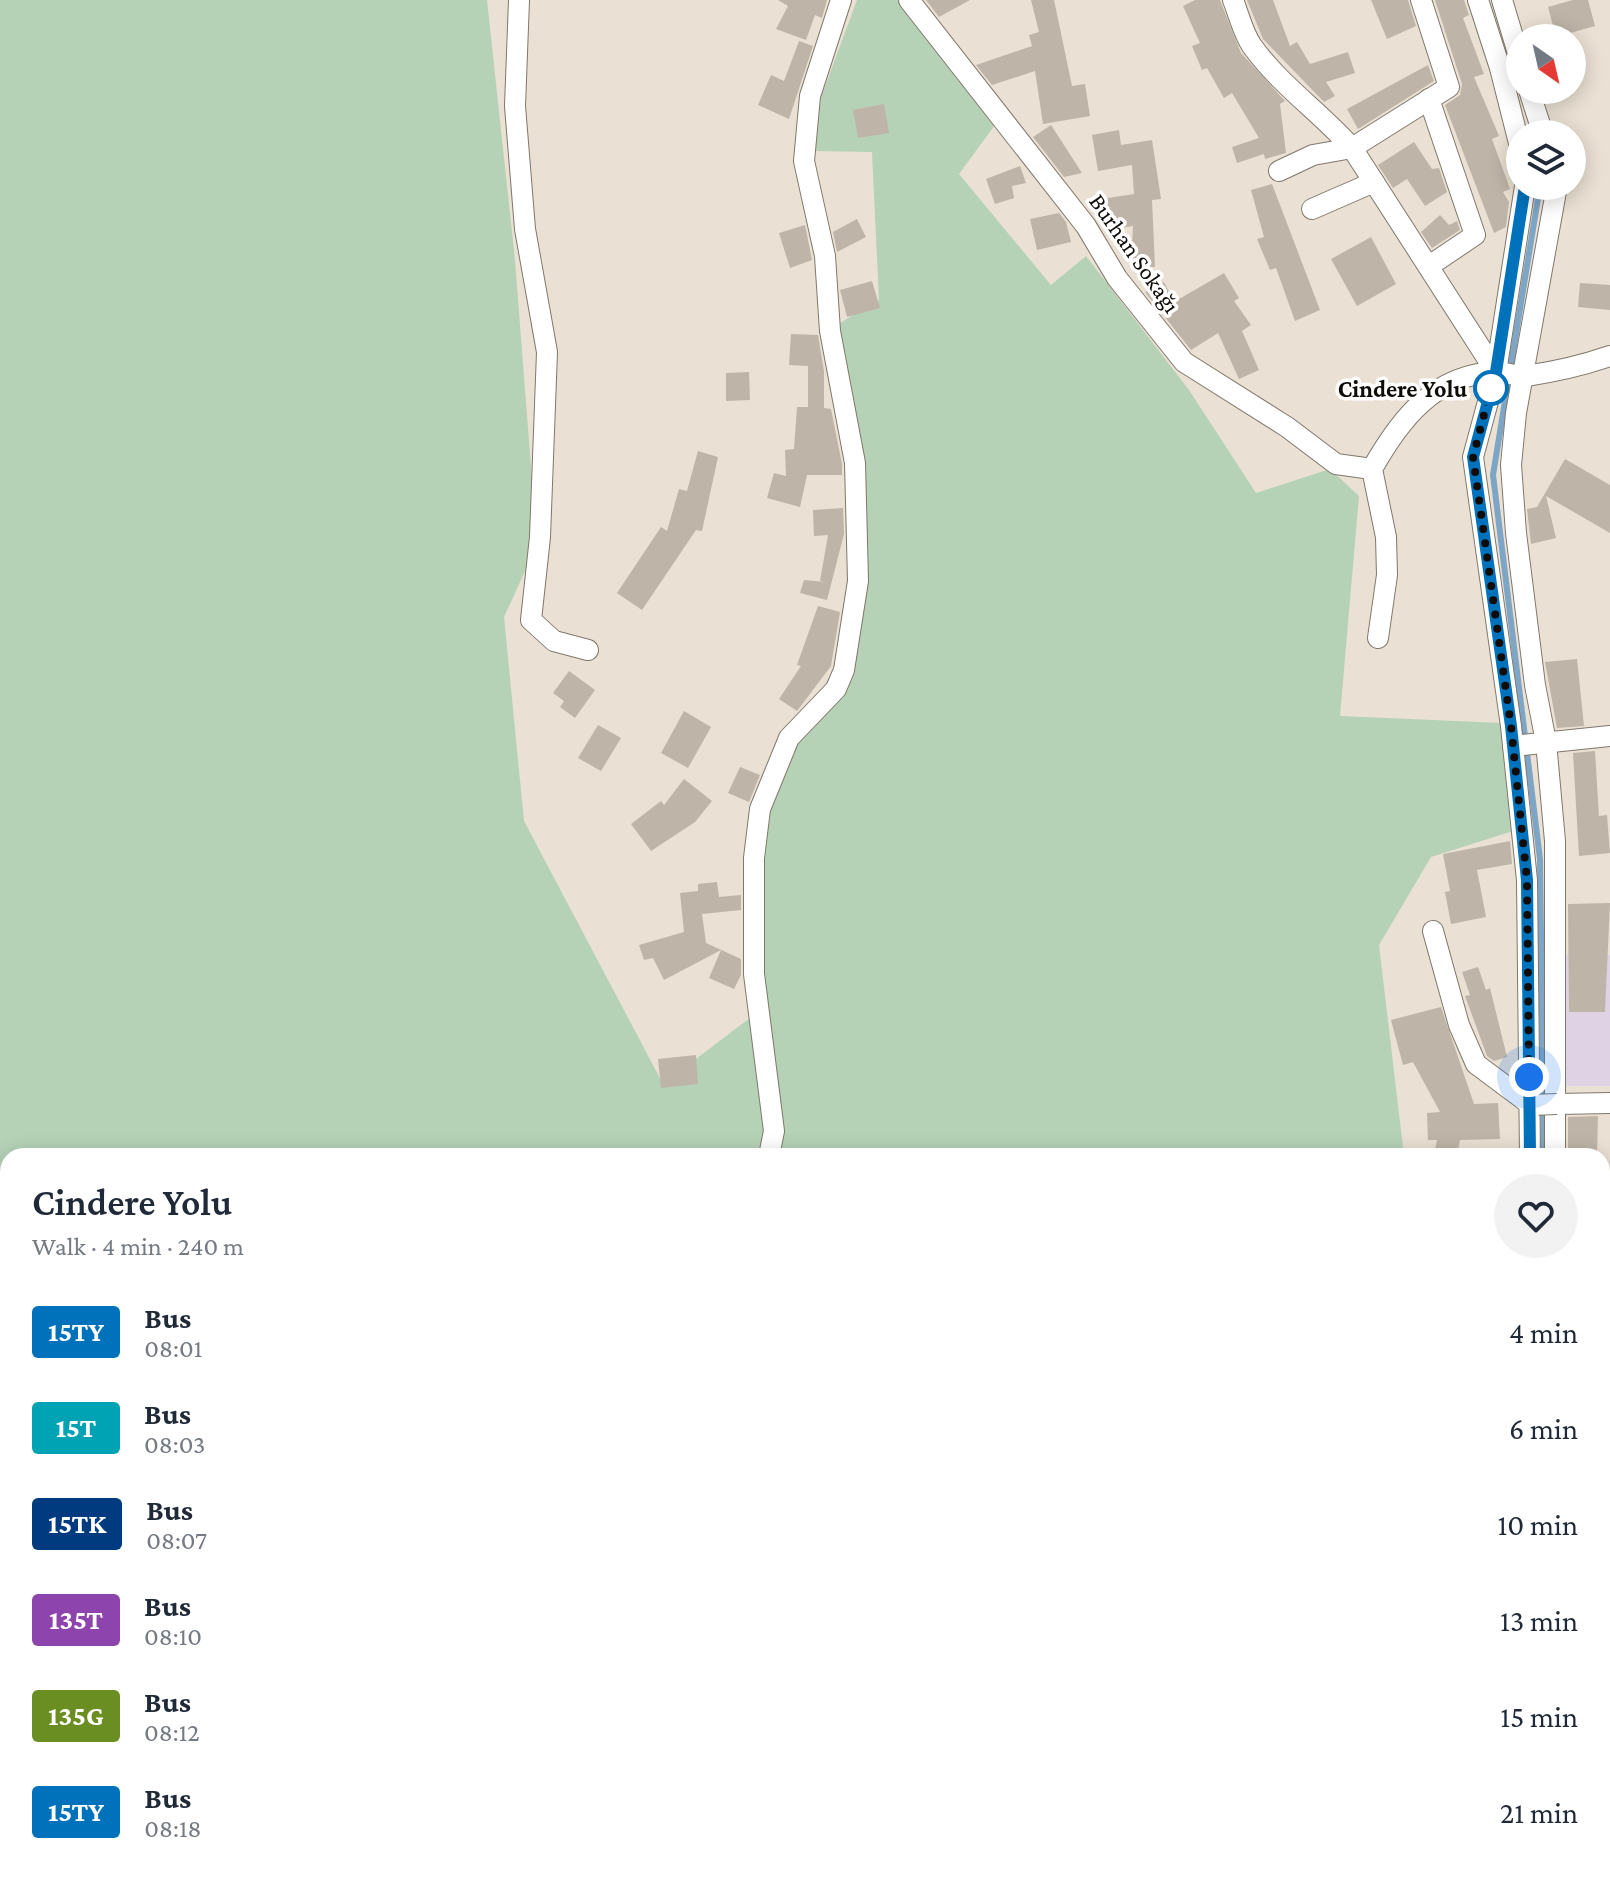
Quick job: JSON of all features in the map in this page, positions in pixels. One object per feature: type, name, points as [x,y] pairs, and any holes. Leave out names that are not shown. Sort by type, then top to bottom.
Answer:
[{"type":"street","points":[[519,0],[516,121],[525,229],[547,352],[540,537],[531,620],[554,641],[588,650]]},
{"type":"street","points":[[771,1148],[774,1131],[754,974],[754,858],[760,809],[789,738],[836,689],[844,670],[858,581],[855,463],[830,331],[825,256],[804,161],[810,96],[841,0]]},
{"type":"street","name":"Burhan Sokağı","points":[[909,0],[1086,226],[1117,278],[1184,362],[1287,427],[1336,464],[1372,469]]},
{"type":"street","points":[[1233,0],[1250,44],[1302,103],[1323,116],[1352,148],[1496,372]]},
{"type":"street","points":[[1279,171],[1313,155],[1352,148],[1449,87],[1421,0]]},
{"type":"street","points":[[1478,0],[1513,120]]},
{"type":"street","points":[[1502,0],[1509,24]]},
{"type":"street","points":[[1429,99],[1475,235],[1429,266]]},
{"type":"street","points":[[1312,209],[1374,182]]},
{"type":"street","points":[[1523,200],[1496,372],[1473,457],[1513,746],[1527,880],[1526,1022],[1530,1148]]},
{"type":"street","points":[[1554,200],[1523,376],[1511,465],[1533,670],[1546,742],[1555,841],[1555,1148]]},
{"type":"street","points":[[1378,638],[1387,575],[1386,537],[1372,469],[1394,429],[1425,396],[1457,380],[1496,372],[1523,376],[1610,356]]},
{"type":"street","points":[[1513,746],[1610,736]]},
{"type":"street","points":[[1433,931],[1459,1025],[1476,1064],[1531,1105],[1610,1103]]},
{"type":"shaded area","points":[[1563,955],[1610,955],[1610,1086],[1565,1086]]},
{"type":"green space","points":[[0,0],[487,0],[515,260],[537,545],[504,617],[524,821],[663,1084],[763,1008],[762,791],[851,640],[858,497],[840,323],[879,300],[872,152],[813,151],[816,111],[857,0],[911,0],[1000,118],[959,174],[1051,285],[1086,256],[1189,390],[1256,493],[1330,469],[1359,496],[1340,716],[1502,723],[1513,831],[1431,857],[1379,945],[1403,1148],[0,1148]]},
{"type":"building","points":[[778,0],[827,0],[822,18],[815,15],[806,40],[776,29],[788,6]]},
{"type":"building","points":[[926,0],[970,0],[939,17]]},
{"type":"building","points":[[1031,0],[1054,0],[1072,86],[1085,84],[1090,116],[1043,124],[1035,71],[992,85],[976,65],[1032,46],[1029,35],[1039,32]]},
{"type":"building","points":[[1195,0],[1220,0],[1241,53],[1285,101],[1280,104],[1286,153],[1265,159],[1264,154],[1237,163],[1232,147],[1259,138],[1232,93],[1224,98],[1207,68],[1202,70],[1192,46],[1200,43],[1183,6]]},
{"type":"building","points":[[1247,0],[1273,0],[1290,46],[1297,42],[1310,64],[1348,52],[1355,73],[1326,82],[1335,96],[1324,102],[1263,39]]},
{"type":"building","points":[[1371,0],[1408,0],[1416,26],[1387,39]]},
{"type":"building","points":[[1435,0],[1464,0],[1469,15],[1463,18],[1484,74],[1474,77],[1499,136],[1492,139],[1506,178],[1506,191],[1503,192],[1509,202],[1506,227],[1494,233],[1445,105],[1460,95],[1462,84]]},
{"type":"building","points":[[1573,0],[1588,0],[1595,26],[1586,29],[1586,24],[1553,24],[1548,7]]},
{"type":"building","points":[[799,41],[813,46],[789,119],[758,105],[771,75],[784,81]]},
{"type":"building","points":[[1428,65],[1434,81],[1358,129],[1347,109]]},
{"type":"building","points":[[884,104],[889,133],[858,138],[853,110]]},
{"type":"building","points":[[1051,125],[1082,173],[1064,177],[1033,137]]},
{"type":"building","points":[[1119,130],[1121,145],[1152,140],[1161,199],[1152,200],[1155,267],[1131,266],[1133,226],[1108,230],[1102,199],[1134,194],[1132,165],[1098,171],[1092,135]]},
{"type":"building","points":[[1414,142],[1432,169],[1439,168],[1447,192],[1425,206],[1407,179],[1393,188],[1378,165]]},
{"type":"building","points":[[1020,166],[1026,183],[1012,186],[1014,198],[995,204],[986,179]]},
{"type":"building","points":[[1272,184],[1320,310],[1295,321],[1276,268],[1270,270],[1257,239],[1264,237],[1251,190]]},
{"type":"building","points":[[1059,213],[1066,222],[1071,242],[1037,250],[1030,219]]},
{"type":"building","points":[[1440,215],[1449,225],[1457,221],[1460,230],[1432,248],[1421,232]]},
{"type":"building","points":[[857,219],[866,237],[837,252],[833,232]]},
{"type":"building","points":[[805,225],[812,260],[790,268],[779,233]]},
{"type":"building","points":[[1371,237],[1396,284],[1357,306],[1331,259]]},
{"type":"building","points":[[1224,273],[1239,298],[1234,301],[1251,325],[1242,331],[1259,370],[1239,379],[1218,333],[1191,350],[1145,292],[1164,282],[1174,302]]},
{"type":"building","points":[[872,281],[880,308],[847,317],[840,290]]},
{"type":"building","points":[[1580,283],[1610,285],[1610,310],[1578,307]]},
{"type":"building","points":[[791,334],[818,335],[824,371],[824,408],[831,409],[842,464],[842,475],[807,475],[800,507],[767,498],[774,473],[786,476],[785,450],[794,449],[797,407],[808,407],[808,366],[789,365]]},
{"type":"building","points":[[749,372],[750,400],[726,401],[726,373]]},
{"type":"building","points":[[698,451],[718,457],[702,531],[696,530],[642,610],[617,593],[661,527],[667,531],[679,489],[687,491]]},
{"type":"building","points":[[1565,459],[1610,485],[1610,533],[1546,496],[1556,538],[1531,544],[1527,509],[1537,507]]},
{"type":"building","points":[[843,508],[844,534],[827,600],[800,593],[804,580],[825,582],[820,581],[828,535],[814,536],[813,510]]},
{"type":"building","points":[[818,606],[840,612],[831,666],[797,711],[779,699],[801,666],[797,665]]},
{"type":"building","points":[[1577,659],[1584,726],[1557,728],[1545,662]]},
{"type":"building","points":[[569,671],[595,690],[575,718],[560,707],[564,701],[553,693]]},
{"type":"building","points":[[684,711],[711,727],[688,768],[661,753]]},
{"type":"building","points":[[598,725],[621,738],[601,771],[578,758]]},
{"type":"building","points":[[1595,751],[1599,816],[1607,815],[1610,853],[1579,856],[1573,753]]},
{"type":"building","points":[[740,767],[760,775],[749,802],[728,793]]},
{"type":"building","points":[[684,779],[712,801],[695,822],[651,851],[631,824],[661,801],[664,805]]},
{"type":"building","points":[[1510,841],[1512,864],[1477,870],[1486,917],[1451,924],[1445,892],[1450,891],[1443,854]]},
{"type":"building","points":[[717,882],[719,897],[741,895],[741,910],[702,914],[706,943],[741,959],[741,975],[734,989],[709,978],[721,950],[664,980],[653,958],[644,960],[639,945],[684,932],[680,893],[698,891],[698,884]]},
{"type":"building","points":[[1610,903],[1605,1012],[1569,1012],[1568,904]]},
{"type":"building","points":[[1478,967],[1486,990],[1490,988],[1507,1057],[1494,1061],[1487,1056],[1465,996],[1470,995],[1462,972]]},
{"type":"building","points":[[1441,1007],[1474,1104],[1498,1103],[1500,1139],[1460,1140],[1458,1148],[1436,1148],[1437,1140],[1428,1140],[1427,1113],[1440,1112],[1413,1062],[1403,1065],[1391,1020]]},
{"type":"building","points":[[696,1055],[698,1084],[661,1088],[658,1059]]},
{"type":"building","points":[[1598,1116],[1597,1148],[1568,1148],[1568,1117]]},
{"type":"waterway","points":[[1538,200],[1493,475],[1540,859],[1544,1148]]},
{"type":"bus line","name":"15TY","points":[[1524,200],[1496,372],[1473,457],[1511,726],[1527,880],[1526,1022],[1530,1148]]},
{"type":"place","name":"Cindere Yolu","points":[[1491,388]]},
{"type":"route","points":[[1491,388],[1473,457],[1511,726],[1527,880],[1526,1022],[1529,1077]]}]
